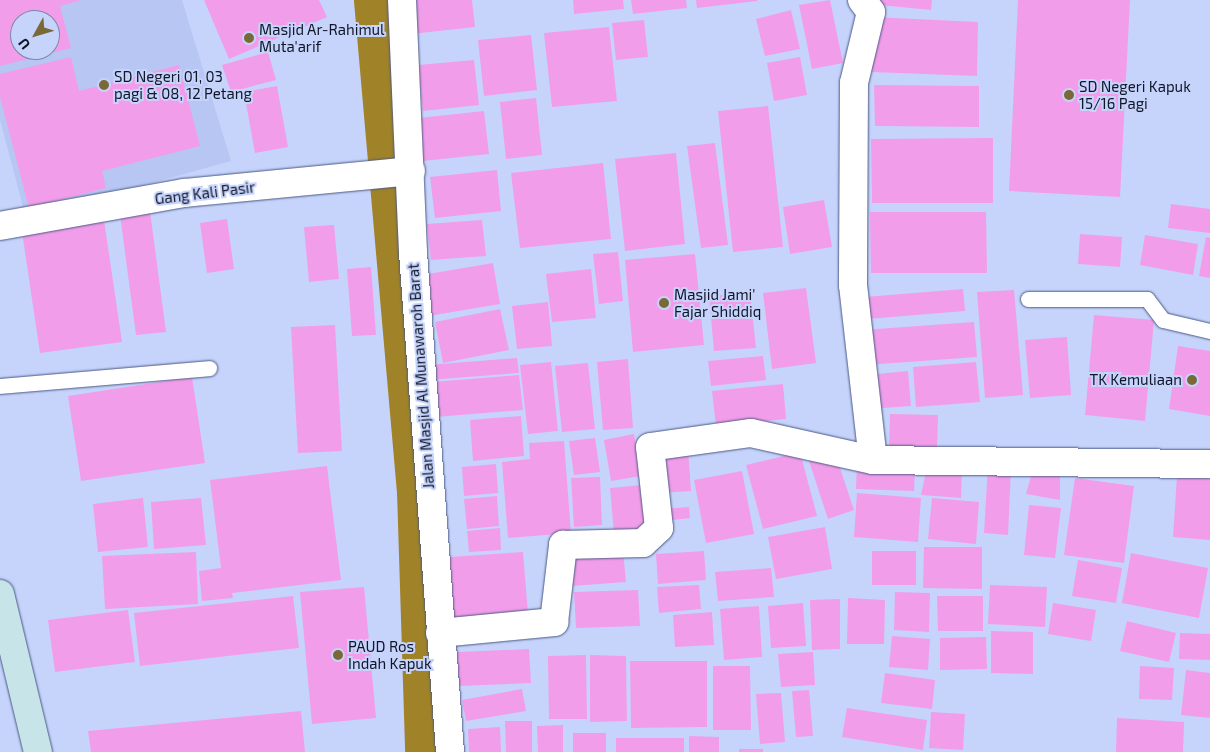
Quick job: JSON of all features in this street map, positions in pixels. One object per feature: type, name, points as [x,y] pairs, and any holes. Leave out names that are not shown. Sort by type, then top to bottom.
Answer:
[{"type":"main road","points":[[0,594],[38,752]]},
{"type":"street","name":"Jalan Masjid Al Munawaroh Barat","points":[[402,0],[407,171],[450,752]]},
{"type":"street","points":[[862,0],[871,12],[854,83],[852,285],[873,460]]},
{"type":"street","name":"Gang Kali Pasir","points":[[0,226],[184,193],[407,171]]},
{"type":"street","points":[[440,633],[554,622],[563,545],[643,542],[659,528],[650,447],[752,433],[873,460],[1210,464]]},
{"type":"lane","points":[[1028,299],[1148,299],[1163,320],[1210,331]]},
{"type":"lane","points":[[0,386],[209,368]]},
{"type":"shaded area","name":"SD Negeri 01, 03 pagi & 08, 12 Petang","points":[[0,0],[182,0],[231,161],[26,218],[0,120]]},
{"type":"building","points":[[0,0],[81,0],[60,6],[71,48],[60,51],[60,10],[10,10],[10,60],[24,60],[0,66]]},
{"type":"building","name":"Masjid Ar-Rahimul Muta'arif","points":[[204,0],[319,0],[327,17],[229,59]]},
{"type":"building","points":[[408,0],[472,0],[475,27],[411,34]]},
{"type":"building","points":[[573,0],[623,0],[624,9],[574,14]]},
{"type":"building","points":[[631,0],[686,0],[687,8],[633,14]]},
{"type":"building","points":[[696,0],[757,0],[757,1],[697,8]]},
{"type":"building","points":[[830,0],[843,63],[812,69],[799,5]]},
{"type":"building","points":[[880,0],[932,0],[931,10],[880,5]]},
{"type":"building","name":"SD Negeri Kapuk 15/16 Pagi","points":[[1018,0],[1130,0],[1120,197],[1009,191]]},
{"type":"building","points":[[791,10],[800,49],[765,56],[756,19]]},
{"type":"building","points":[[872,17],[978,22],[977,76],[871,72]]},
{"type":"building","points":[[644,20],[648,57],[616,60],[612,23]]},
{"type":"building","points":[[609,27],[617,101],[552,107],[544,33]]},
{"type":"building","points":[[531,35],[537,90],[484,96],[478,40]]},
{"type":"building","points":[[268,52],[276,80],[231,92],[222,65]]},
{"type":"building","points":[[71,57],[79,91],[179,65],[200,146],[102,171],[106,188],[29,208],[0,97],[0,74]]},
{"type":"building","points":[[800,57],[807,95],[774,101],[767,63]]},
{"type":"building","points":[[474,60],[479,105],[423,111],[418,65]]},
{"type":"building","points":[[874,85],[979,86],[979,127],[875,126]]},
{"type":"building","points":[[277,86],[288,147],[255,153],[244,92]]},
{"type":"building","points":[[536,98],[542,155],[506,159],[500,102]]},
{"type":"building","points":[[768,106],[783,247],[733,252],[718,111]]},
{"type":"building","points":[[484,111],[489,154],[423,161],[419,118]]},
{"type":"building","points":[[993,138],[993,203],[872,203],[871,139]]},
{"type":"building","points":[[715,143],[728,245],[701,248],[687,146]]},
{"type":"building","points":[[676,153],[685,244],[625,251],[615,159]]},
{"type":"building","points":[[603,163],[611,239],[520,248],[511,173]]},
{"type":"building","points":[[497,170],[501,211],[435,218],[430,177]]},
{"type":"building","points":[[824,200],[832,247],[790,254],[783,207]]},
{"type":"building","points":[[1171,204],[1210,209],[1210,233],[1168,228]]},
{"type":"building","points":[[150,211],[166,332],[136,335],[120,215]]},
{"type":"building","points":[[870,212],[986,212],[987,273],[871,273]]},
{"type":"building","points":[[227,219],[234,269],[207,273],[200,223]]},
{"type":"building","points":[[104,220],[122,342],[40,353],[22,232]]},
{"type":"building","points":[[482,220],[486,256],[431,260],[427,224]]},
{"type":"building","points":[[334,225],[339,279],[309,282],[304,227]]},
{"type":"building","points":[[1080,234],[1122,237],[1120,267],[1078,264]]},
{"type":"building","points":[[1145,235],[1198,244],[1193,275],[1140,265]]},
{"type":"building","points":[[1206,237],[1210,238],[1210,278],[1199,276]]},
{"type":"building","points":[[618,252],[623,301],[599,304],[593,254]]},
{"type":"building","name":"Masjid Jami' Fajar Shiddiq","points":[[695,254],[704,345],[633,352],[625,260]]},
{"type":"building","points":[[493,263],[500,304],[429,316],[422,275]]},
{"type":"building","points":[[371,267],[376,335],[352,336],[347,269]]},
{"type":"building","points":[[591,269],[596,318],[552,322],[546,274]]},
{"type":"building","points":[[806,288],[816,363],[772,369],[763,293]]},
{"type":"building","points":[[963,289],[965,311],[867,319],[865,297]]},
{"type":"building","points":[[1014,290],[1023,395],[985,398],[977,292]]},
{"type":"building","points":[[750,293],[756,348],[714,351],[709,296]]},
{"type":"building","points":[[548,302],[552,346],[517,349],[512,306]]},
{"type":"building","points":[[500,309],[509,350],[443,363],[435,322]]},
{"type":"building","points":[[1094,315],[1154,320],[1145,421],[1085,415]]},
{"type":"building","points":[[974,322],[977,357],[866,365],[863,330]]},
{"type":"building","points":[[335,325],[342,451],[298,453],[291,327]]},
{"type":"building","points":[[1067,337],[1071,395],[1030,398],[1025,340]]},
{"type":"building","name":"TK Kemuliaan","points":[[1178,346],[1210,351],[1210,416],[1169,409]]},
{"type":"building","points":[[763,356],[766,380],[711,386],[708,361]]},
{"type":"building","points":[[517,358],[519,373],[429,380],[427,365]]},
{"type":"building","points":[[628,359],[633,428],[603,430],[597,362]]},
{"type":"building","points":[[551,362],[558,431],[528,434],[520,365]]},
{"type":"building","points":[[976,362],[980,402],[916,407],[913,367]]},
{"type":"building","points":[[588,363],[595,429],[562,432],[555,366]]},
{"type":"building","points":[[908,371],[911,406],[869,409],[866,375]]},
{"type":"building","points":[[519,375],[523,410],[435,417],[432,382]]},
{"type":"building","points":[[192,377],[205,463],[81,481],[68,396]]},
{"type":"building","points":[[783,384],[786,419],[716,426],[712,391]]},
{"type":"building","points":[[890,414],[938,415],[937,448],[889,446]]},
{"type":"building","points":[[521,416],[524,456],[473,461],[470,420]]},
{"type":"building","points":[[634,434],[641,476],[611,481],[604,440]]},
{"type":"building","points":[[595,438],[600,472],[574,475],[569,441]]},
{"type":"building","points":[[564,441],[571,533],[508,538],[502,462],[530,459],[529,443]]},
{"type":"building","points":[[688,449],[691,491],[662,493],[659,451]]},
{"type":"building","points":[[800,452],[817,516],[763,529],[746,465]]},
{"type":"building","points":[[835,453],[854,510],[828,519],[809,461]]},
{"type":"building","points":[[857,462],[915,465],[914,491],[856,489]]},
{"type":"building","points":[[496,464],[498,493],[464,496],[462,467]]},
{"type":"building","points":[[327,466],[341,580],[232,593],[233,598],[202,601],[199,571],[221,568],[210,480]]},
{"type":"building","points":[[988,466],[1011,468],[1008,535],[984,533]]},
{"type":"building","points":[[927,467],[962,467],[961,498],[921,495]]},
{"type":"building","points":[[1033,469],[1060,470],[1060,500],[1026,494]]},
{"type":"building","points":[[742,471],[754,534],[706,543],[694,480]]},
{"type":"building","points":[[1177,476],[1210,479],[1210,540],[1173,537]]},
{"type":"building","points":[[600,477],[602,525],[574,527],[571,478]]},
{"type":"building","points":[[1075,478],[1134,486],[1124,563],[1064,555]]},
{"type":"building","points":[[642,485],[646,530],[614,533],[610,488]]},
{"type":"building","points":[[857,493],[921,498],[918,542],[854,537]]},
{"type":"building","points":[[497,496],[499,526],[467,529],[464,499]]},
{"type":"building","points":[[143,498],[148,547],[98,552],[93,504]]},
{"type":"building","points":[[201,498],[206,545],[154,549],[151,502]]},
{"type":"building","points":[[932,498],[979,502],[976,544],[928,539]]},
{"type":"building","points":[[1029,505],[1061,508],[1055,558],[1024,555]]},
{"type":"building","points":[[689,507],[690,518],[664,521],[663,509]]},
{"type":"building","points":[[825,527],[832,569],[776,579],[768,537]]},
{"type":"building","points":[[500,528],[501,550],[469,552],[467,531]]},
{"type":"building","points":[[924,547],[982,547],[982,589],[923,588]]},
{"type":"building","points":[[623,551],[626,582],[571,586],[568,554]]},
{"type":"building","points":[[704,551],[706,580],[658,584],[656,554]]},
{"type":"building","points":[[872,551],[916,551],[916,585],[872,585]]},
{"type":"building","points":[[196,552],[198,604],[105,609],[102,556]]},
{"type":"building","points":[[523,552],[528,614],[454,619],[449,557]]},
{"type":"building","points":[[1131,553],[1208,568],[1199,618],[1122,603]]},
{"type":"building","points":[[1078,560],[1122,568],[1116,603],[1072,596]]},
{"type":"building","points":[[771,568],[774,597],[718,601],[715,572]]},
{"type":"building","points":[[699,585],[701,609],[659,613],[657,587]]},
{"type":"building","points":[[990,585],[1047,587],[1045,627],[988,624]]},
{"type":"building","name":"PAUD Ros Indah Kapuk","points":[[364,587],[376,718],[312,724],[300,592]]},
{"type":"building","points":[[638,590],[640,626],[576,628],[574,592]]},
{"type":"building","points":[[895,592],[930,593],[929,632],[894,630]]},
{"type":"building","points":[[293,596],[299,648],[140,666],[134,613]]},
{"type":"building","points":[[937,596],[983,596],[983,631],[938,631]]},
{"type":"building","points":[[848,598],[885,600],[884,644],[847,644]]},
{"type":"building","points":[[840,599],[840,649],[812,650],[810,600]]},
{"type":"building","points":[[803,603],[806,646],[771,648],[768,606]]},
{"type":"building","points":[[1053,603],[1096,610],[1091,641],[1048,634]]},
{"type":"building","points":[[759,606],[762,657],[724,660],[720,609]]},
{"type":"building","points":[[128,610],[135,662],[55,672],[48,620]]},
{"type":"building","points":[[712,612],[714,645],[675,647],[673,615]]},
{"type":"building","points":[[1127,621],[1176,633],[1169,662],[1120,651]]},
{"type":"building","points":[[991,631],[1033,632],[1033,674],[991,673]]},
{"type":"building","points":[[1180,633],[1210,634],[1210,660],[1179,659]]},
{"type":"building","points":[[892,636],[930,639],[928,670],[889,667]]},
{"type":"building","points":[[986,637],[987,669],[940,670],[940,638]]},
{"type":"building","points":[[529,649],[531,683],[459,686],[457,652]]},
{"type":"building","points":[[813,652],[815,685],[781,687],[778,654]]},
{"type":"building","points":[[586,655],[587,719],[549,719],[548,656]]},
{"type":"building","points":[[590,655],[626,656],[627,721],[590,722]]},
{"type":"building","points":[[630,661],[707,661],[707,727],[631,728]]},
{"type":"building","points":[[713,666],[750,666],[751,730],[713,730]]},
{"type":"building","points":[[1140,666],[1174,668],[1172,700],[1139,699]]},
{"type":"building","points":[[1186,670],[1210,673],[1210,718],[1181,715]]},
{"type":"building","points":[[885,673],[935,680],[932,709],[881,703]]},
{"type":"building","points":[[522,689],[526,711],[466,721],[462,700]]},
{"type":"building","points":[[809,690],[813,736],[796,737],[792,691]]},
{"type":"building","points":[[781,693],[785,742],[760,744],[756,694]]},
{"type":"building","points":[[847,708],[927,720],[923,750],[842,737]]},
{"type":"building","points":[[301,711],[305,752],[91,752],[88,731]]},
{"type":"building","points":[[931,712],[965,714],[963,750],[929,748]]},
{"type":"building","points":[[1117,718],[1184,722],[1183,752],[1116,752]]},
{"type":"building","points":[[505,721],[532,721],[532,752],[506,752]]},
{"type":"building","points":[[563,725],[563,752],[538,752],[537,726]]},
{"type":"building","points":[[500,727],[501,752],[469,752],[468,729]]},
{"type":"building","points":[[573,733],[606,733],[606,752],[573,752]]},
{"type":"building","points":[[689,736],[719,737],[719,752],[689,752]]},
{"type":"building","points":[[616,738],[684,738],[684,752],[616,752]]},
{"type":"building","points":[[739,749],[763,749],[763,752],[739,752]]},
{"type":"waterway","points":[[374,0],[417,491],[425,752]]},
{"type":"place","name":"Masjid Ar-Rahimul Muta'arif","points":[[249,38]]},
{"type":"place","name":"SD Negeri 01, 03 pagi & 08, 12 Petang","points":[[104,85]]},
{"type":"place","name":"SD Negeri Kapuk 15/16 Pagi","points":[[1069,95]]},
{"type":"place","name":"Masjid Jami' Fajar Shiddiq","points":[[664,303]]},
{"type":"place","name":"TK Kemuliaan","points":[[1192,380]]},
{"type":"place","name":"PAUD Ros Indah Kapuk","points":[[338,655]]}]
